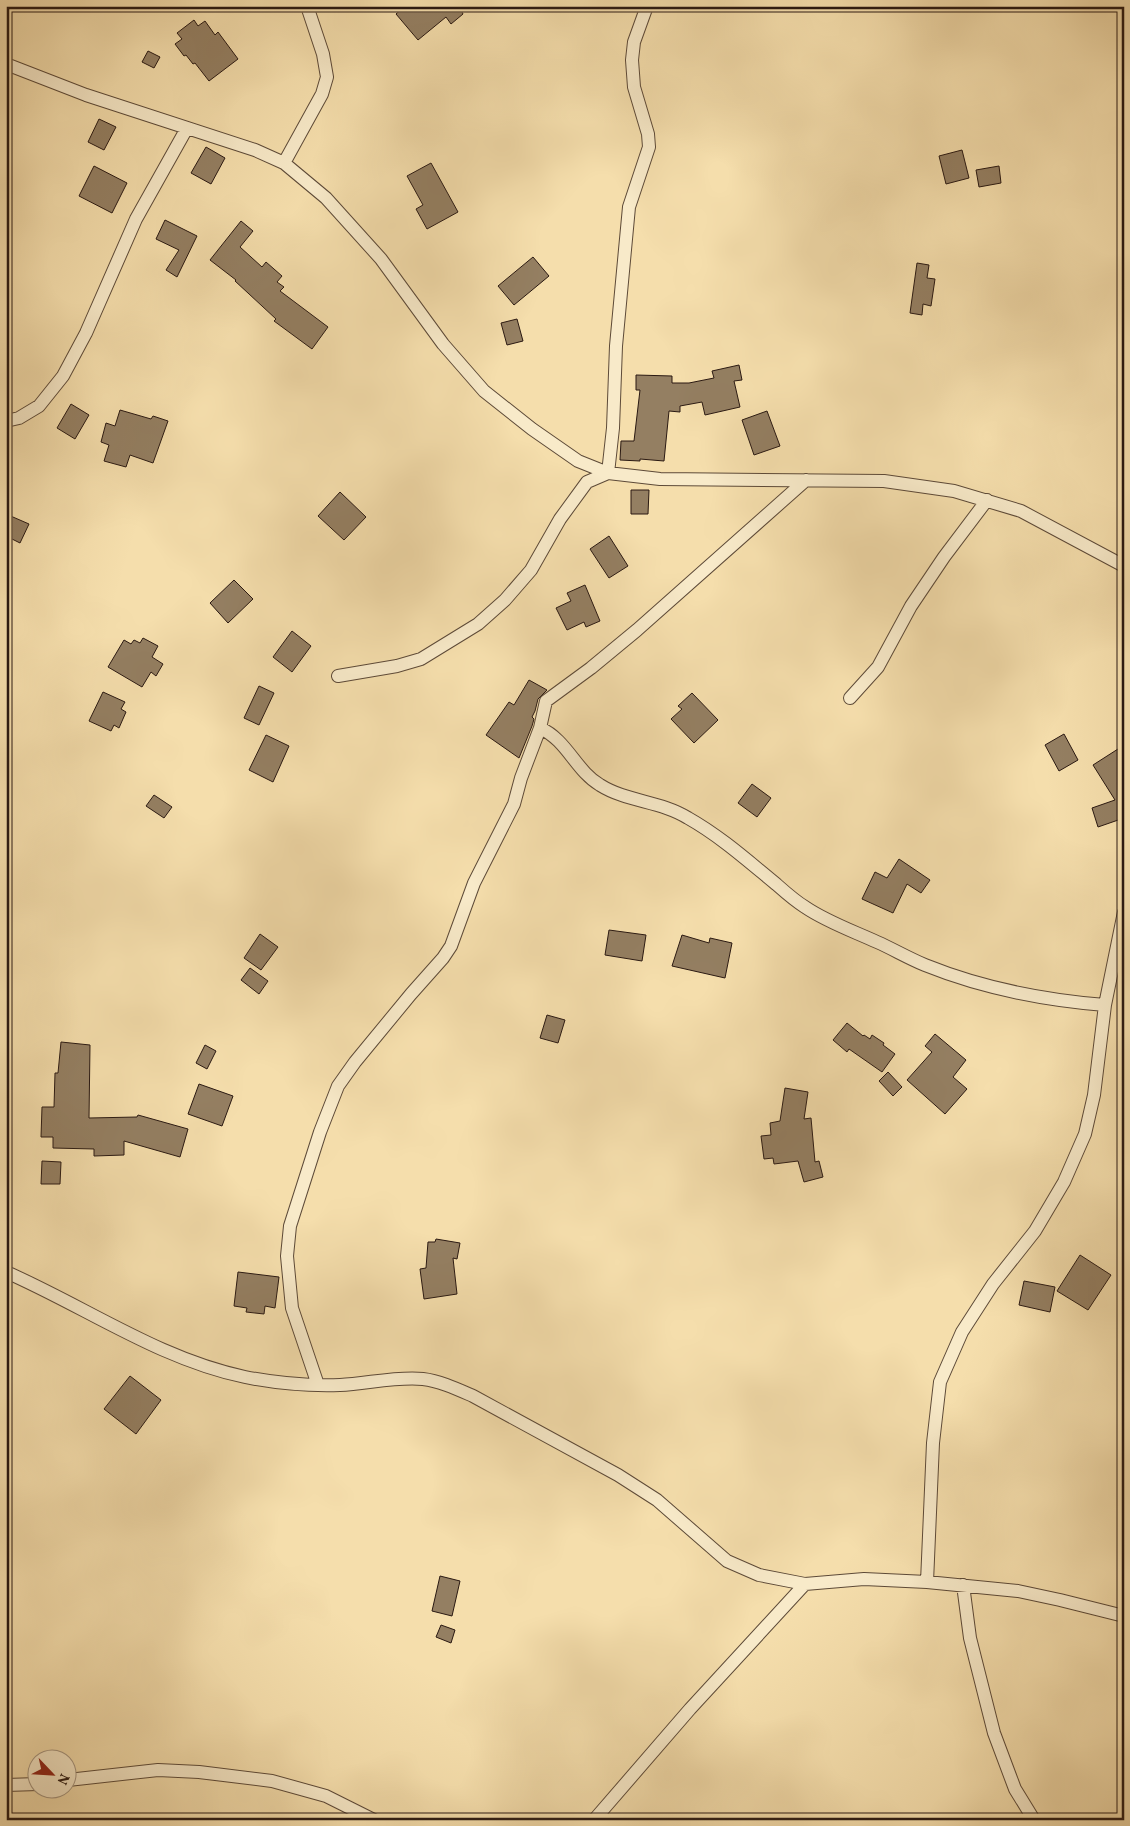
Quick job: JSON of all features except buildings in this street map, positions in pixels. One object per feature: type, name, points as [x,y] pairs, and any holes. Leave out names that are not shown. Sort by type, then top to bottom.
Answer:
[{"type":"street","points":[[284,162],[322,94],[327,78],[323,54],[308,6]]},
{"type":"street","points":[[608,473],[613,428],[616,346],[629,207],[648,147],[648,134],[634,87],[632,60],[634,42],[647,6]]},
{"type":"street","points":[[6,64],[86,95],[255,150],[284,162],[326,198],[381,259],[443,344],[484,391],[532,429],[578,461],[608,473],[660,479],[884,481],[954,491],[1021,511],[1124,566]]},
{"type":"street","points":[[6,421],[19,418],[39,406],[63,376],[86,332],[136,219],[187,128]]},
{"type":"street","points":[[338,676],[397,666],[421,659],[478,624],[505,600],[531,570],[560,519],[587,482],[608,473]]},
{"type":"street","points":[[318,1385],[292,1308],[287,1256],[290,1226],[320,1132],[338,1086],[355,1062],[451,946],[474,883],[514,804],[521,778],[540,728],[546,701],[591,668],[637,630],[806,480]]},
{"type":"street","points":[[850,698],[878,667],[911,606],[944,557],[988,500]]},
{"type":"street","points":[[540,728],[557,739],[583,771],[600,785],[619,794],[667,808],[688,817],[721,839],[805,907],[843,927],[925,965],[984,984],[1044,999],[1105,1005]]},
{"type":"street","points":[[927,1582],[933,1443],[940,1382],[962,1332],[993,1284],[1035,1231],[1064,1182],[1085,1134],[1094,1095],[1105,1005],[1124,912]]},
{"type":"street","points":[[6,1272],[45,1289],[98,1319],[161,1349],[203,1366],[246,1377],[318,1385],[422,1379],[466,1393],[618,1476],[657,1500],[727,1561],[759,1575],[805,1584],[864,1579],[927,1582],[1018,1591],[1124,1616]]},
{"type":"street","points":[[594,1820],[690,1709],[805,1584]]},
{"type":"street","points":[[962,1586],[970,1638],[994,1733],[1015,1789],[1034,1820]]},
{"type":"street","points":[[78,1779],[158,1770],[199,1772],[272,1781],[326,1796],[374,1820]]},
{"type":"street","points":[[6,1785],[28,1784]]}]
